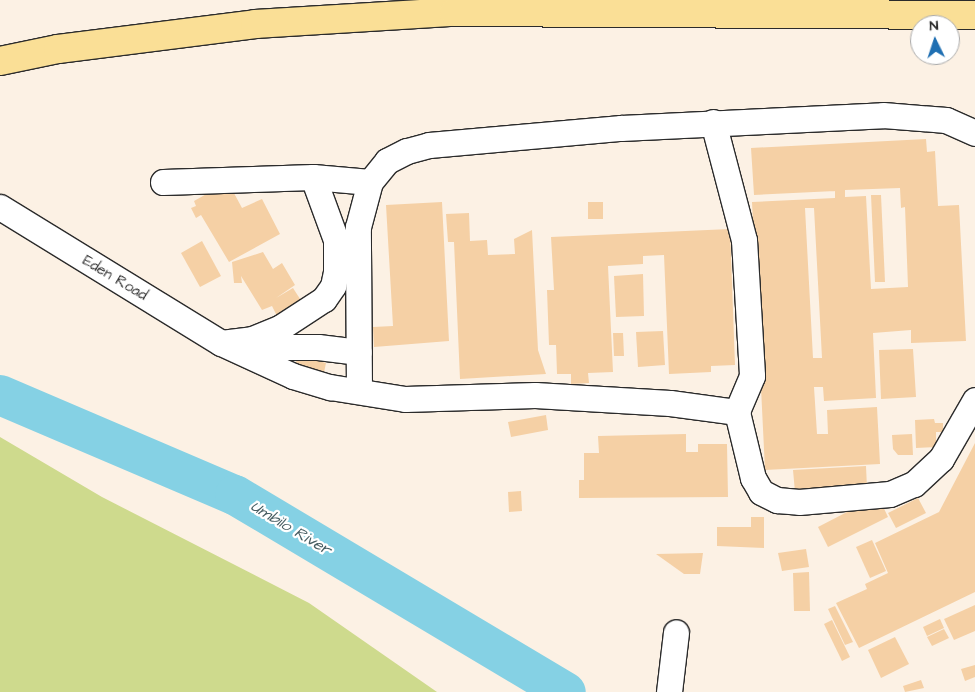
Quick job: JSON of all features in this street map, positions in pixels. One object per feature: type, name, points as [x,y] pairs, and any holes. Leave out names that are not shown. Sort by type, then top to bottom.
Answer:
[{"type":"highway","points":[[0,61],[58,49],[255,24],[454,12],[975,14]]},
{"type":"street","points":[[359,390],[358,226],[370,182],[387,161],[429,145],[713,122],[893,116],[946,120],[973,130]]},
{"type":"street","points":[[713,122],[744,240],[752,376],[737,412],[753,478],[762,492],[777,500],[799,502],[890,494],[914,484],[941,459],[975,400]]},
{"type":"street","points":[[163,182],[313,177],[370,182]]},
{"type":"street","points":[[225,345],[252,339],[281,327],[324,298],[332,286],[336,272],[336,240],[313,177]]},
{"type":"street","name":"Eden Road","points":[[0,207],[225,345],[293,376],[405,399],[535,395],[670,403],[737,412]]},
{"type":"street","points":[[225,345],[318,347],[359,352]]},
{"type":"street","points":[[669,692],[676,632]]},
{"type":"green space","points":[[0,437],[102,497],[309,603],[437,692],[0,692]]},
{"type":"building","points":[[926,139],[927,152],[935,151],[938,206],[959,205],[966,341],[911,343],[911,330],[873,333],[876,398],[824,401],[823,387],[814,387],[817,434],[828,434],[827,410],[877,407],[880,464],[765,470],[752,202],[835,198],[835,191],[754,195],[751,148]],"holes":[[[900,188],[901,208],[905,207],[908,287],[871,289],[866,196],[845,197],[845,190]],[[805,208],[814,208],[822,358],[813,358]]]},
{"type":"building","points":[[228,182],[242,208],[262,199],[280,234],[229,262],[201,215],[196,218],[191,208],[196,206],[194,201]]},
{"type":"building","points":[[871,195],[881,195],[885,282],[875,282]]},
{"type":"building","points":[[442,202],[449,341],[374,347],[373,327],[393,326],[386,205]]},
{"type":"building","points":[[588,202],[603,202],[603,219],[588,219]]},
{"type":"building","points":[[469,213],[470,241],[487,240],[488,255],[515,254],[514,239],[532,230],[538,350],[546,374],[460,379],[454,242],[448,242],[446,214]]},
{"type":"building","points":[[730,229],[735,365],[711,366],[711,372],[669,374],[664,255],[643,256],[643,264],[608,266],[613,372],[588,373],[589,383],[571,384],[571,374],[557,374],[556,345],[549,345],[547,290],[554,290],[551,237]]},
{"type":"building","points":[[202,241],[221,276],[200,287],[181,253]]},
{"type":"building","points":[[263,252],[273,269],[282,263],[295,285],[276,298],[293,288],[302,302],[277,316],[272,306],[262,310],[241,276],[242,283],[234,283],[232,262]]},
{"type":"building","points":[[643,274],[644,316],[616,317],[614,276]]},
{"type":"building","points":[[663,331],[665,365],[638,367],[636,332]]},
{"type":"building","points":[[613,333],[623,333],[624,356],[614,356]]},
{"type":"building","points":[[913,349],[916,397],[881,399],[879,350]]},
{"type":"building","points":[[302,356],[326,363],[322,382],[294,369],[297,359],[301,361]]},
{"type":"building","points":[[546,415],[548,430],[511,437],[508,422]]},
{"type":"building","points":[[934,419],[935,423],[943,423],[943,432],[936,432],[936,447],[916,448],[915,420]]},
{"type":"building","points":[[686,434],[686,452],[698,452],[698,444],[727,444],[728,497],[579,498],[579,480],[584,480],[584,453],[599,453],[598,436]]},
{"type":"building","points":[[912,434],[913,455],[898,455],[893,449],[892,435]]},
{"type":"building","points":[[975,443],[975,592],[859,648],[836,603],[867,589],[865,584],[888,573],[875,543],[939,512]]},
{"type":"building","points":[[866,466],[867,488],[795,492],[793,470]]},
{"type":"building","points":[[521,491],[522,511],[509,512],[508,492]]},
{"type":"building","points":[[878,496],[888,517],[828,547],[818,527]]},
{"type":"building","points":[[918,498],[926,513],[896,528],[888,513]]},
{"type":"building","points":[[751,517],[764,517],[764,548],[717,546],[717,527],[751,527]]},
{"type":"building","points":[[872,540],[886,571],[870,578],[856,547]]},
{"type":"building","points":[[806,549],[809,567],[782,571],[778,553]]},
{"type":"building","points":[[703,553],[700,574],[684,574],[656,554]]},
{"type":"building","points":[[809,572],[810,611],[794,611],[793,573]]},
{"type":"building","points":[[975,605],[975,631],[954,640],[944,619]]},
{"type":"building","points":[[835,606],[853,642],[845,645],[828,609]]},
{"type":"building","points":[[940,619],[944,628],[927,636],[923,627]]},
{"type":"building","points":[[832,620],[850,657],[842,661],[824,624]]},
{"type":"building","points":[[944,629],[949,638],[932,646],[927,637]]},
{"type":"building","points":[[895,637],[909,664],[881,678],[868,650]]},
{"type":"building","points":[[975,665],[975,677],[965,681],[961,669]]},
{"type":"building","points":[[921,680],[924,688],[905,692],[903,686]]},
{"type":"waterway","name":"Umbilo River","points":[[0,395],[235,495],[566,692]]}]
